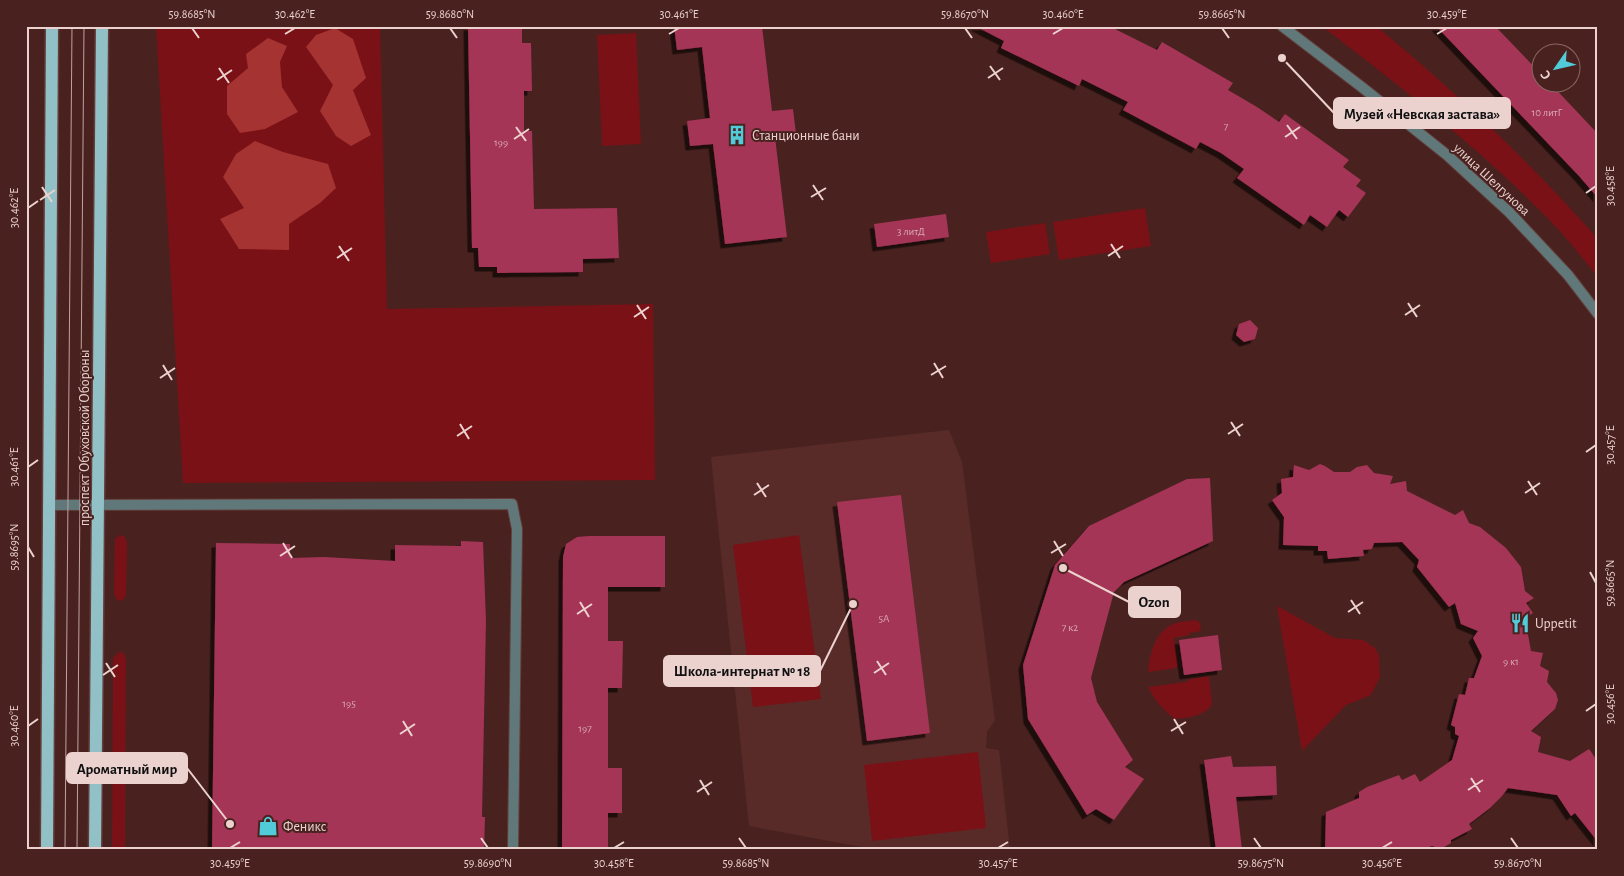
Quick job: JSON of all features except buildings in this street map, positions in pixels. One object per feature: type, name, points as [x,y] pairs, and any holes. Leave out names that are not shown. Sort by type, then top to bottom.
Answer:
[{"type":"main road","points":[[47,850],[52,26]]},
{"type":"main road","name":"проспект Обуховской Обороны","points":[[95,850],[102,26]]},
{"type":"street","name":"улица Шелгунова","points":[[1282,26],[1447,155],[1509,212],[1568,275],[1598,314]]},
{"type":"street","points":[[49,505],[512,504],[517,529],[514,850]]},
{"type":"shaded area","points":[[156,26],[380,26],[387,309],[653,304],[655,480],[183,483]]},
{"type":"shaded area","points":[[1322,26],[1376,26],[1463,102],[1546,182],[1598,239],[1598,277],[1556,227],[1501,173],[1413,98]]},
{"type":"shaded area","points":[[335,28],[353,39],[366,78],[353,90],[371,135],[351,146],[336,136],[320,111],[333,85],[306,47],[316,35]]},
{"type":"shaded area","points":[[636,33],[641,144],[602,146],[597,35]]},
{"type":"shaded area","points":[[268,38],[287,46],[280,62],[282,87],[298,112],[265,129],[240,133],[227,114],[227,86],[248,68],[246,54]]},
{"type":"shaded area","points":[[255,141],[283,152],[328,164],[336,188],[320,203],[289,224],[289,250],[239,249],[220,219],[244,208],[223,177],[236,154]]},
{"type":"shaded area","points":[[1145,208],[1151,246],[1059,260],[1053,222]]},
{"type":"shaded area","points":[[1045,223],[1050,254],[991,263],[986,232]]},
{"type":"shaded area","points":[[949,430],[962,462],[995,721],[987,731],[986,748],[999,750],[1010,850],[878,850],[749,826],[711,457]]},
{"type":"shaded area","points":[[121,535],[124,536],[127,542],[126,595],[120,601],[117,600],[114,594],[115,539]]},
{"type":"shaded area","points":[[799,535],[821,699],[753,707],[733,545]]},
{"type":"shaded area","points":[[1277,606],[1335,638],[1363,640],[1375,648],[1379,655],[1380,677],[1371,695],[1346,705],[1302,751]]},
{"type":"shaded area","points":[[1196,620],[1200,623],[1201,631],[1174,638],[1178,665],[1176,668],[1148,672],[1152,650],[1163,631],[1176,623]]},
{"type":"shaded area","points":[[119,652],[124,653],[126,659],[125,850],[112,850],[113,658]]},
{"type":"shaded area","points":[[1209,676],[1212,704],[1201,714],[1190,717],[1175,719],[1153,697],[1148,687],[1186,682],[1190,679]]},
{"type":"shaded area","points":[[978,752],[986,828],[872,841],[864,765]]},
{"type":"tram line","points":[[65,850],[72,26]]},
{"type":"tram line","points":[[77,850],[84,26]]},
{"type":"place","name":"Музей «Невская застава»","points":[[1282,58]]},
{"type":"place","name":"Станционные бани","points":[[737,135]]},
{"type":"place","name":"Ozon","points":[[1063,568]]},
{"type":"place","name":"Школа-интернат № 18","points":[[853,604]]},
{"type":"place","name":"Uppetit","points":[[1520,623]]},
{"type":"place","name":"Ароматный мир","points":[[230,824]]},
{"type":"place","name":"Феникс","points":[[268,826]]}]
